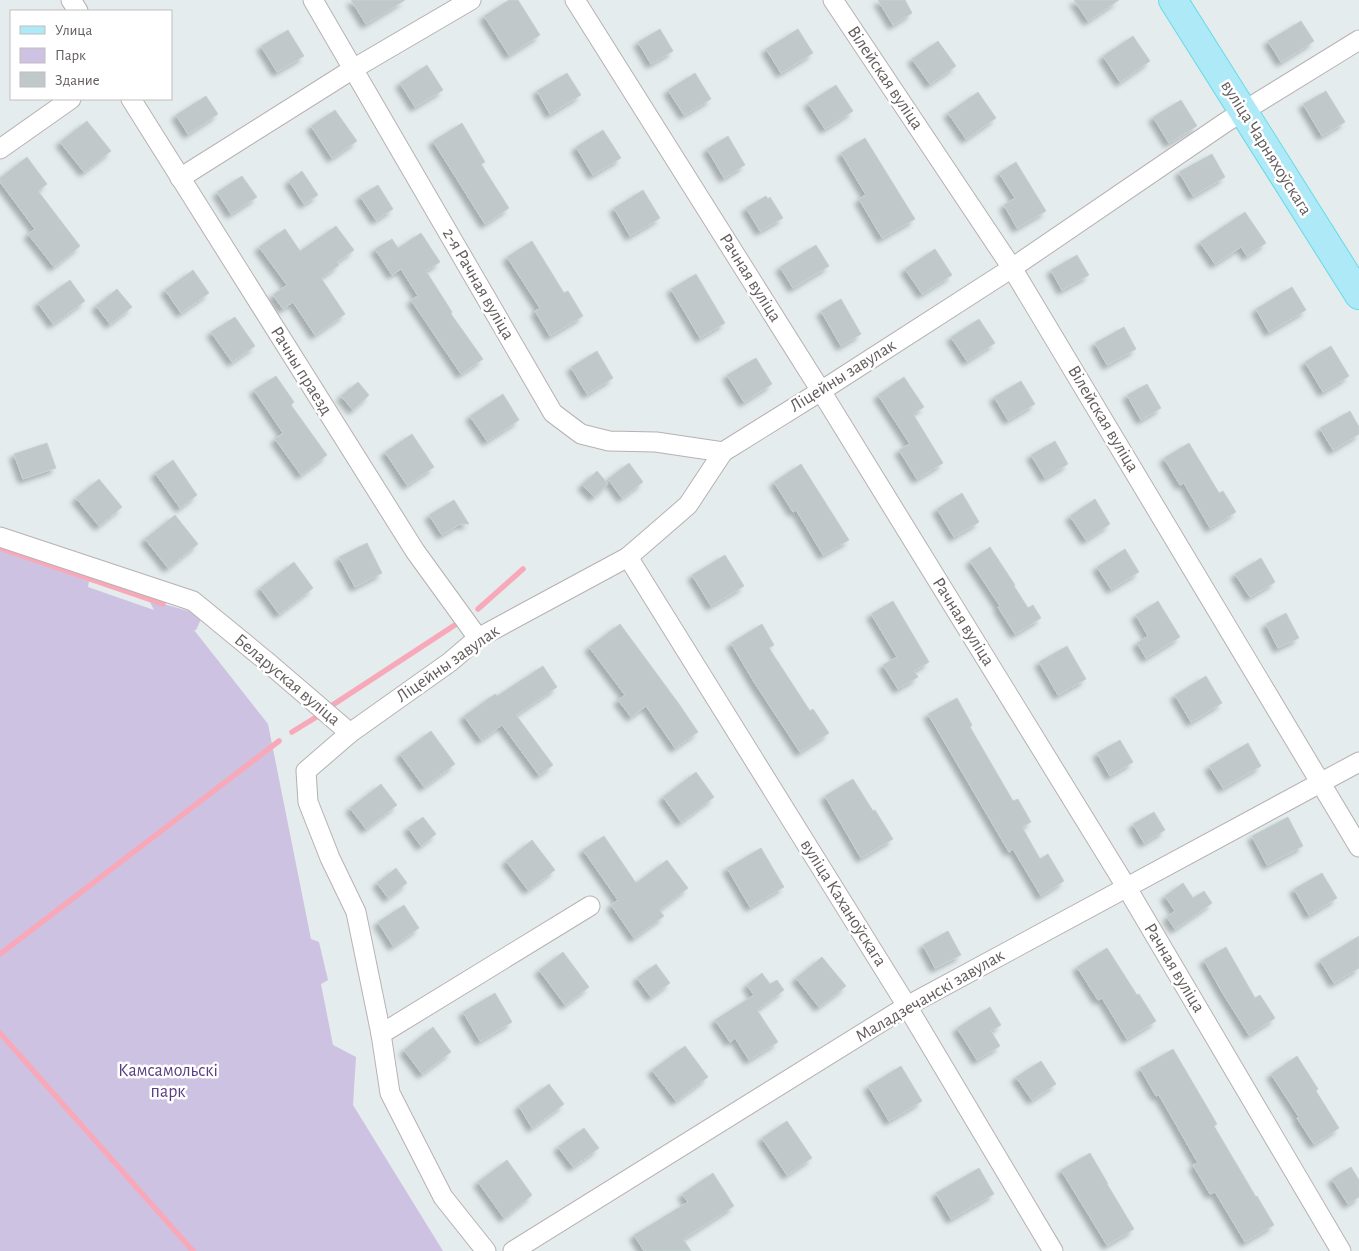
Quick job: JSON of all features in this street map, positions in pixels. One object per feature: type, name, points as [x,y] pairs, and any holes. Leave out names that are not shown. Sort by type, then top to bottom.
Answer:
[{"type":"main road","name":"вуліца Чарняхоўскага","points":[[1173,0],[1359,295]]},
{"type":"street","name":"2-я Рачная вуліца","points":[[313,0],[553,413],[581,434],[609,441],[656,442],[723,452]]},
{"type":"street","points":[[180,178],[353,69],[471,0]]},
{"type":"street","name":"Рачная вуліца","points":[[575,0],[821,391],[1127,888],[1341,1251]]},
{"type":"street","name":"Вілейская вуліца","points":[[833,0],[1012,268],[1322,782],[1359,847]]},
{"type":"street","name":"Ліцейны завулак","points":[[350,733],[450,662],[478,638],[628,558],[688,505],[723,452],[1012,268],[1243,111],[1359,40]]},
{"type":"street","points":[[0,149],[70,100]]},
{"type":"street","name":"Рачны праезд","points":[[132,100],[415,551],[478,638]]},
{"type":"street","name":"Беларуская вуліца","points":[[0,537],[193,600],[350,733],[306,771],[308,802],[330,858],[356,912],[381,1034],[390,1093],[443,1197],[486,1251]]},
{"type":"street","name":"вуліца Каханоўскага","points":[[628,558],[907,1006],[1053,1251]]},
{"type":"street","name":"Маладзечанскі завулак","points":[[513,1251],[907,1006],[1359,762]]},
{"type":"street","points":[[381,1034],[590,906]]},
{"type":"green space","name":"Камсамольскі парк","points":[[0,550],[89,581],[88,587],[154,610],[149,600],[203,615],[196,630],[194,630],[268,724],[311,939],[319,942],[328,980],[321,984],[333,1045],[356,1057],[353,1105],[443,1251],[0,1251]]},
{"type":"building","points":[[351,0],[405,0],[366,24]]},
{"type":"building","points":[[509,0],[518,0],[540,35],[509,55],[484,16]]},
{"type":"building","points":[[878,0],[905,0],[912,13],[893,25]]},
{"type":"building","points":[[1074,0],[1119,0],[1088,21]]},
{"type":"building","points":[[1301,21],[1314,41],[1281,62],[1268,41]]},
{"type":"building","points":[[660,29],[673,51],[651,64],[638,42]]},
{"type":"building","points":[[798,29],[813,53],[781,73],[766,49]]},
{"type":"building","points":[[288,30],[304,56],[277,72],[261,46]]},
{"type":"building","points":[[1133,36],[1150,61],[1120,82],[1103,56]]},
{"type":"building","points":[[938,41],[956,66],[930,84],[912,59]]},
{"type":"building","points":[[427,65],[443,90],[415,107],[400,83]]},
{"type":"building","points":[[567,73],[581,95],[550,114],[537,91]]},
{"type":"building","points":[[695,73],[711,99],[684,115],[668,90]]},
{"type":"building","points":[[836,85],[853,111],[825,129],[808,103]]},
{"type":"building","points":[[1326,91],[1345,122],[1322,136],[1303,104]]},
{"type":"building","points":[[978,92],[996,118],[966,139],[948,113]]},
{"type":"building","points":[[206,96],[218,114],[188,134],[176,115]]},
{"type":"building","points":[[1181,100],[1197,126],[1169,143],[1153,117]]},
{"type":"building","points":[[335,110],[357,141],[332,158],[311,126]]},
{"type":"building","points":[[87,121],[111,151],[84,172],[60,142]]},
{"type":"building","points":[[462,123],[485,162],[481,164],[509,208],[485,224],[433,141]]},
{"type":"building","points":[[603,130],[621,158],[593,175],[576,147]]},
{"type":"building","points":[[728,136],[745,165],[724,178],[707,149]]},
{"type":"building","points":[[865,138],[915,219],[882,238],[859,199],[866,195],[841,153]]},
{"type":"building","points":[[1212,154],[1225,177],[1193,196],[1179,172]]},
{"type":"building","points":[[27,157],[47,184],[38,191],[80,246],[54,267],[28,234],[35,229],[0,182],[0,178]]},
{"type":"building","points":[[1016,162],[1046,211],[1017,228],[1004,205],[1015,198],[999,173]]},
{"type":"building","points":[[302,171],[318,195],[304,204],[289,181]]},
{"type":"building","points":[[242,176],[257,197],[231,214],[217,192]]},
{"type":"building","points":[[378,185],[393,209],[376,220],[360,196]]},
{"type":"building","points":[[643,190],[660,218],[630,236],[614,208]]},
{"type":"building","points":[[766,196],[768,199],[770,197],[783,218],[760,231],[746,208]]},
{"type":"building","points":[[1245,212],[1266,243],[1247,256],[1241,247],[1215,264],[1200,242]]},
{"type":"building","points":[[336,226],[354,250],[337,262],[339,265],[321,278],[345,314],[315,335],[293,302],[283,309],[273,295],[287,285],[259,247],[285,229],[300,251]]},
{"type":"building","points":[[421,233],[440,262],[426,271],[452,312],[451,314],[483,359],[461,374],[411,300],[418,296],[401,269],[392,275],[375,249],[392,239],[398,248]]},
{"type":"building","points":[[532,241],[564,293],[568,291],[583,316],[550,336],[535,311],[540,308],[507,257]]},
{"type":"building","points":[[816,245],[829,266],[793,288],[780,267]]},
{"type":"building","points":[[935,249],[952,275],[922,294],[905,269]]},
{"type":"building","points":[[1077,255],[1089,275],[1062,290],[1051,270]]},
{"type":"building","points":[[193,270],[209,293],[181,313],[165,290]]},
{"type":"building","points":[[696,274],[725,323],[700,338],[671,289]]},
{"type":"building","points":[[70,280],[85,301],[53,324],[38,303]]},
{"type":"building","points":[[1292,287],[1306,310],[1269,332],[1256,309]]},
{"type":"building","points":[[117,289],[132,307],[110,324],[96,306]]},
{"type":"building","points":[[841,299],[861,334],[841,346],[821,311]]},
{"type":"building","points":[[235,317],[255,346],[232,362],[211,332]]},
{"type":"building","points":[[979,319],[995,343],[967,361],[951,337]]},
{"type":"building","points":[[1124,327],[1136,349],[1107,365],[1095,343]]},
{"type":"building","points":[[1331,346],[1349,376],[1323,392],[1305,362]]},
{"type":"building","points":[[597,351],[613,378],[587,394],[571,367]]},
{"type":"building","points":[[756,358],[772,384],[744,402],[727,375]]},
{"type":"building","points":[[276,376],[294,402],[291,405],[327,455],[301,475],[275,439],[283,433],[254,390]]},
{"type":"building","points":[[904,377],[924,407],[913,414],[943,463],[917,479],[899,450],[910,444],[878,395]]},
{"type":"building","points":[[1021,381],[1035,404],[1008,420],[994,397]]},
{"type":"building","points":[[358,382],[369,395],[353,410],[341,396]]},
{"type":"building","points":[[1147,384],[1161,408],[1141,420],[1127,395]]},
{"type":"building","points":[[503,394],[519,420],[487,441],[470,416]]},
{"type":"building","points":[[1350,411],[1359,427],[1359,434],[1333,450],[1320,428]]},
{"type":"building","points":[[412,434],[434,467],[407,485],[385,452]]},
{"type":"building","points":[[1055,441],[1068,464],[1045,478],[1031,455]]},
{"type":"building","points":[[47,443],[56,468],[23,479],[14,454]]},
{"type":"building","points":[[1189,443],[1219,493],[1223,491],[1236,512],[1210,528],[1184,483],[1180,485],[1164,458]]},
{"type":"building","points":[[173,460],[197,495],[180,508],[155,473]]},
{"type":"building","points":[[629,463],[643,482],[622,498],[608,479]]},
{"type":"building","points":[[801,464],[849,540],[823,555],[796,510],[793,512],[774,482]]},
{"type":"building","points":[[597,471],[608,484],[594,497],[582,485]]},
{"type":"building","points":[[99,479],[122,507],[99,526],[76,498]]},
{"type":"building","points":[[962,493],[979,522],[954,537],[937,509]]},
{"type":"building","points":[[1095,499],[1110,524],[1086,540],[1070,516]]},
{"type":"building","points":[[454,500],[469,524],[460,524],[442,535],[429,515]]},
{"type":"building","points":[[175,515],[198,544],[168,568],[145,539]]},
{"type":"building","points":[[367,543],[382,573],[355,587],[339,557]]},
{"type":"building","points":[[990,547],[1028,608],[1033,605],[1041,618],[1015,634],[998,607],[1000,606],[970,561]]},
{"type":"building","points":[[1125,549],[1139,572],[1111,589],[1097,567]]},
{"type":"building","points":[[725,555],[744,586],[711,606],[692,575]]},
{"type":"building","points":[[1261,558],[1275,582],[1250,597],[1235,574]]},
{"type":"building","points":[[294,562],[313,588],[279,614],[260,588]]},
{"type":"building","points":[[893,601],[929,662],[914,671],[918,677],[898,689],[883,665],[897,657],[871,614]]},
{"type":"building","points":[[1158,601],[1180,637],[1146,658],[1137,643],[1148,636],[1136,615]]},
{"type":"building","points":[[1286,613],[1299,638],[1278,648],[1266,624]]},
{"type":"building","points":[[620,624],[698,732],[675,748],[646,706],[631,717],[618,700],[625,695],[589,647]]},
{"type":"building","points":[[762,624],[774,645],[769,648],[810,711],[813,709],[829,733],[800,752],[731,643]]},
{"type":"building","points":[[1067,646],[1086,679],[1058,695],[1039,662]]},
{"type":"building","points":[[543,666],[557,687],[516,715],[553,765],[539,775],[502,725],[481,740],[464,716],[495,694],[497,696]]},
{"type":"building","points":[[1206,676],[1222,703],[1191,722],[1175,695]]},
{"type":"building","points":[[957,698],[972,725],[970,727],[1013,801],[1018,799],[1031,822],[1022,827],[1040,859],[1048,854],[1064,881],[1041,896],[1013,849],[1009,852],[928,714]]},
{"type":"building","points":[[431,731],[455,764],[424,787],[400,754]]},
{"type":"building","points":[[1120,740],[1133,762],[1110,776],[1097,753]]},
{"type":"building","points":[[1248,743],[1261,766],[1223,788],[1209,766]]},
{"type":"building","points":[[696,772],[714,797],[681,822],[663,797]]},
{"type":"building","points":[[853,779],[893,839],[861,858],[825,796]]},
{"type":"building","points":[[381,784],[397,805],[366,829],[350,808]]},
{"type":"building","points":[[1154,812],[1165,830],[1144,843],[1133,824]]},
{"type":"building","points":[[423,817],[436,834],[421,846],[408,828]]},
{"type":"building","points":[[1288,817],[1303,846],[1267,865],[1252,836]]},
{"type":"building","points":[[604,836],[636,883],[667,860],[688,888],[659,910],[664,916],[634,938],[611,905],[618,900],[583,850]]},
{"type":"building","points":[[532,840],[555,870],[528,890],[506,861]]},
{"type":"building","points":[[761,848],[784,887],[750,907],[727,868]]},
{"type":"building","points":[[396,868],[407,883],[388,898],[377,883]]},
{"type":"building","points":[[1322,873],[1337,898],[1309,915],[1294,889]]},
{"type":"building","points":[[1183,883],[1193,898],[1204,891],[1212,903],[1175,929],[1167,917],[1175,911],[1165,896]]},
{"type":"building","points":[[404,905],[419,928],[393,946],[378,922]]},
{"type":"building","points":[[948,931],[961,955],[935,968],[923,945]]},
{"type":"building","points":[[1359,936],[1359,968],[1334,983],[1320,960]]},
{"type":"building","points":[[1226,947],[1255,998],[1260,995],[1275,1018],[1249,1035],[1204,960]]},
{"type":"building","points":[[1107,948],[1156,1021],[1127,1039],[1102,998],[1098,1000],[1077,967]]},
{"type":"building","points":[[563,952],[589,987],[565,1005],[539,970]]},
{"type":"building","points":[[822,957],[846,986],[819,1007],[796,978]]},
{"type":"building","points":[[656,964],[670,983],[651,997],[637,978]]},
{"type":"building","points":[[762,973],[770,984],[777,980],[784,990],[757,1010],[778,1042],[749,1060],[735,1038],[730,1042],[715,1020],[754,995],[747,985]]},
{"type":"building","points":[[495,993],[512,1022],[480,1041],[463,1012]]},
{"type":"building","points":[[990,1007],[1001,1025],[991,1031],[1000,1046],[977,1060],[957,1028]]},
{"type":"building","points":[[433,1027],[451,1052],[422,1074],[404,1050]]},
{"type":"building","points":[[685,1046],[708,1077],[676,1101],[652,1070]]},
{"type":"building","points":[[1173,1049],[1217,1124],[1214,1126],[1274,1225],[1245,1242],[1215,1192],[1210,1194],[1193,1165],[1198,1163],[1159,1095],[1156,1096],[1140,1068]]},
{"type":"building","points":[[1297,1056],[1318,1089],[1316,1091],[1339,1128],[1314,1144],[1271,1074]]},
{"type":"building","points":[[1041,1061],[1056,1084],[1032,1100],[1016,1077]]},
{"type":"building","points":[[901,1066],[922,1101],[889,1121],[868,1086]]},
{"type":"building","points":[[549,1084],[564,1104],[532,1128],[519,1106]]},
{"type":"building","points":[[787,1121],[812,1158],[787,1175],[762,1138]]},
{"type":"building","points":[[584,1128],[599,1148],[573,1167],[558,1147]]},
{"type":"building","points":[[1090,1153],[1134,1229],[1107,1245],[1061,1170]]},
{"type":"building","points":[[507,1160],[532,1195],[504,1218],[478,1182]]},
{"type":"building","points":[[1351,1167],[1359,1180],[1359,1197],[1348,1204],[1332,1179]]},
{"type":"building","points":[[979,1168],[994,1194],[951,1219],[936,1193]]},
{"type":"building","points":[[713,1173],[734,1206],[683,1239],[691,1251],[644,1251],[634,1235],[688,1202],[682,1194]]},
{"type":"waterway","points":[[0,548],[163,604]]},
{"type":"waterway","points":[[478,609],[523,569]]},
{"type":"waterway","points":[[328,708],[461,621]]},
{"type":"waterway","points":[[292,732],[318,716]]},
{"type":"waterway","points":[[0,954],[279,741]]},
{"type":"waterway","points":[[0,1033],[193,1251]]}]
